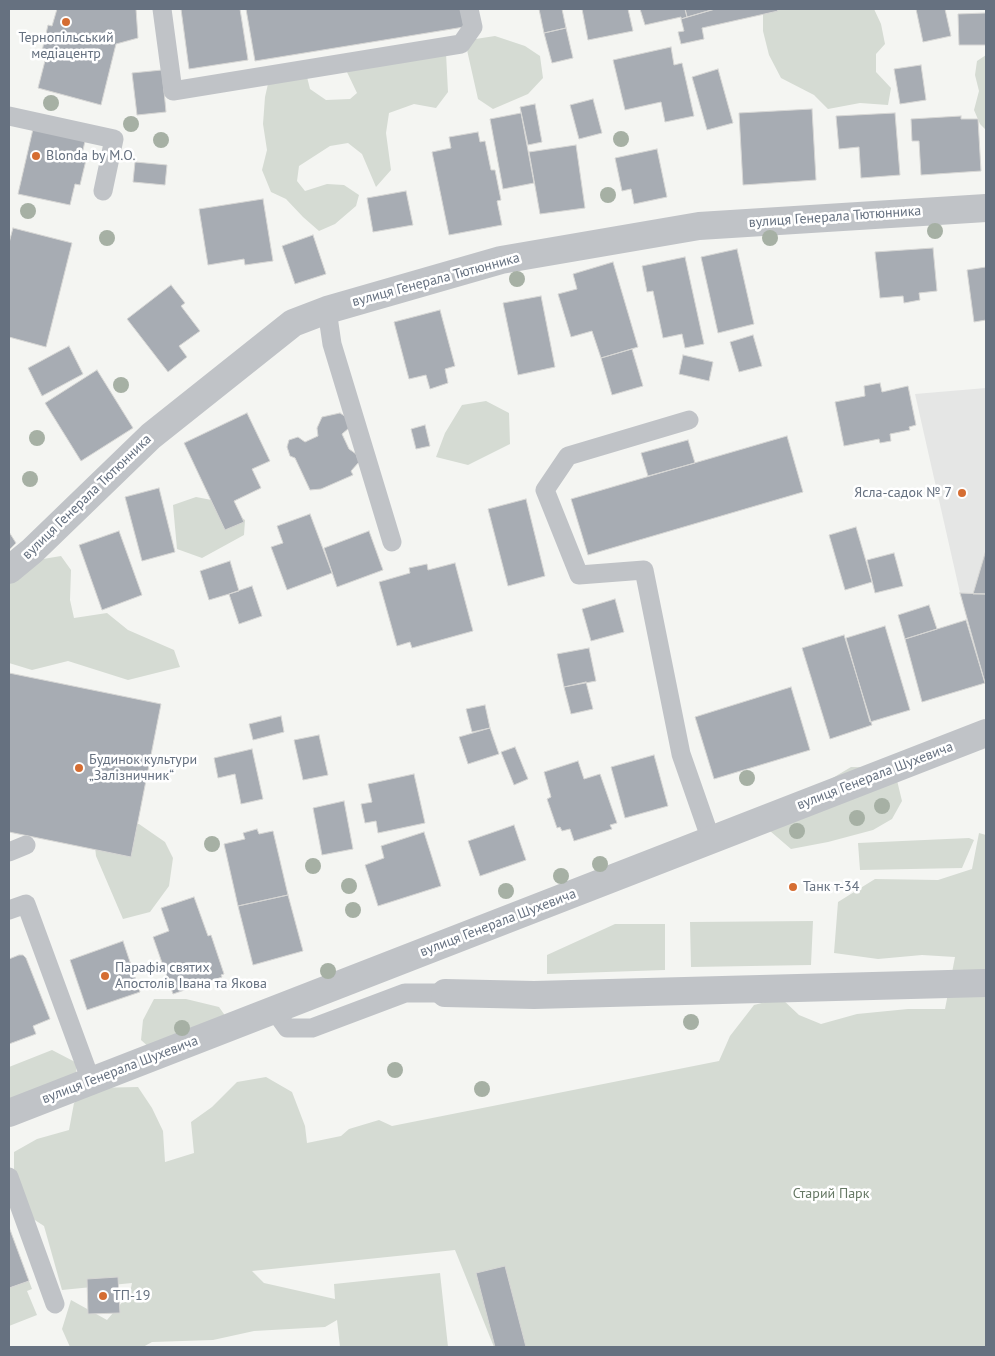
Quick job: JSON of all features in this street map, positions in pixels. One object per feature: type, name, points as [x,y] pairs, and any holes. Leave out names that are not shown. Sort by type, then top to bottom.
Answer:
[{"type":"street","name":"вулиця Генерала Тютюнника","points":[[9,570],[32,551],[151,436],[293,323],[327,310],[501,260],[698,226],[986,208]]},
{"type":"street","name":"вулиця Генерала Шухевича","points":[[9,1113],[986,733]]},
{"type":"street","points":[[445,993],[534,995],[986,982]]},
{"type":"lane","points":[[162,9],[173,91],[462,44],[473,27],[469,9]]},
{"type":"lane","points":[[9,116],[114,138],[103,192]]},
{"type":"lane","points":[[327,310],[332,344],[392,542]]},
{"type":"lane","points":[[689,420],[568,456],[544,490],[579,575],[644,570],[681,754],[711,840]]},
{"type":"lane","points":[[9,910],[26,904],[91,1081]]},
{"type":"lane","points":[[274,1010],[287,1028],[312,1028],[405,993],[445,993]]},
{"type":"lane","points":[[9,1177],[55,1304]]},
{"type":"shaded area","name":"Ясла-садок № 7","points":[[986,388],[986,593],[960,593],[915,394]]},
{"type":"green space","points":[[763,9],[874,9],[881,24],[885,44],[876,54],[876,72],[891,88],[888,105],[860,103],[828,109],[814,95],[781,78],[769,55],[763,31]]},
{"type":"green space","points":[[495,36],[525,46],[540,56],[543,78],[528,94],[493,109],[478,99],[467,50],[469,40]]},
{"type":"green space","points":[[446,53],[448,92],[436,108],[414,104],[389,113],[386,133],[391,170],[376,187],[362,154],[348,143],[330,146],[299,166],[297,181],[305,191],[327,184],[344,185],[359,195],[356,206],[335,224],[319,231],[286,199],[271,192],[262,170],[267,150],[263,124],[265,97],[270,75],[306,73],[310,89],[326,100],[350,99],[357,93],[346,70]]},
{"type":"green space","points":[[986,55],[986,130],[980,124],[974,110],[979,91],[975,75],[977,61]]},
{"type":"green space","points":[[486,401],[509,413],[510,444],[468,465],[436,457],[445,433],[462,405]]},
{"type":"green space","points":[[196,497],[217,501],[245,520],[244,535],[202,558],[177,549],[173,505]]},
{"type":"green space","points":[[61,556],[71,570],[70,600],[74,618],[107,613],[128,630],[174,650],[180,667],[128,680],[68,661],[32,670],[9,663],[9,580],[31,561]]},
{"type":"green space","points":[[851,767],[894,768],[902,801],[892,819],[873,830],[828,842],[791,849],[770,831],[806,794]]},
{"type":"green space","points":[[103,823],[139,824],[165,842],[173,858],[169,886],[150,912],[123,919],[96,856],[94,837]]},
{"type":"green space","name":"Старий Парк","points":[[979,833],[986,835],[986,1347],[494,1347],[455,1250],[252,1271],[264,1283],[335,1299],[334,1284],[440,1273],[448,1347],[340,1347],[337,1320],[325,1327],[254,1331],[213,1340],[152,1342],[143,1347],[70,1347],[62,1329],[71,1300],[107,1320],[130,1293],[132,1283],[62,1290],[44,1226],[21,1211],[14,1185],[14,1152],[37,1139],[69,1130],[74,1103],[90,1088],[138,1087],[152,1108],[163,1131],[165,1162],[194,1153],[191,1122],[212,1107],[237,1082],[266,1077],[292,1092],[305,1126],[307,1143],[341,1136],[349,1129],[379,1120],[392,1126],[719,1061],[730,1036],[754,1005],[781,998],[799,1015],[821,1024],[857,1014],[908,1009],[945,1009],[955,957],[922,955],[878,959],[834,953],[838,902],[875,879],[938,880],[972,869]]},
{"type":"green space","points":[[969,838],[974,840],[962,868],[860,870],[858,843]]},
{"type":"green space","points":[[813,921],[811,965],[691,967],[690,922]]},
{"type":"green space","points":[[615,924],[665,924],[665,970],[547,974],[547,955]]},
{"type":"green space","points":[[154,999],[186,999],[219,1007],[231,1024],[162,1059],[141,1040],[143,1020]]},
{"type":"green space","points":[[52,1050],[77,1063],[75,1086],[9,1113],[9,1067]]},
{"type":"green space","points":[[29,1281],[32,1289],[27,1291],[37,1315],[9,1326],[9,1288]]},
{"type":"building","points":[[57,9],[136,9],[138,38],[116,44],[101,105],[38,88],[47,53],[42,51],[48,25],[52,26]]},
{"type":"building","points":[[181,9],[240,9],[248,60],[189,69]]},
{"type":"building","points":[[246,9],[461,9],[464,27],[255,61]]},
{"type":"building","points":[[539,9],[562,9],[566,28],[544,33]]},
{"type":"building","points":[[582,9],[628,9],[633,31],[588,40]]},
{"type":"building","points":[[640,9],[685,9],[687,17],[645,25]]},
{"type":"building","points":[[685,9],[715,9],[687,17]]},
{"type":"building","points":[[715,9],[777,9],[778,11],[702,28],[704,39],[681,44],[678,32],[684,31],[681,19]]},
{"type":"building","points":[[916,9],[945,9],[951,36],[923,42]]},
{"type":"building","points":[[986,13],[986,45],[959,45],[958,14]]},
{"type":"building","points":[[566,28],[573,58],[552,63],[544,33]]},
{"type":"building","points":[[671,47],[674,65],[682,63],[694,116],[665,122],[661,102],[625,110],[613,60]]},
{"type":"building","points":[[921,65],[926,100],[900,104],[894,69]]},
{"type":"building","points":[[718,69],[733,123],[707,130],[692,77]]},
{"type":"building","points":[[162,70],[166,112],[137,115],[132,73]]},
{"type":"building","points":[[593,99],[602,133],[579,139],[570,105]]},
{"type":"building","points":[[535,104],[542,142],[528,145],[520,107]]},
{"type":"building","points":[[812,109],[816,180],[743,185],[739,113]]},
{"type":"building","points":[[521,113],[534,183],[503,189],[490,119]]},
{"type":"building","points":[[895,113],[900,175],[861,178],[859,147],[839,149],[836,116]]},
{"type":"building","points":[[961,116],[961,119],[978,119],[981,171],[921,175],[919,141],[912,141],[911,119]]},
{"type":"building","points":[[33,129],[85,141],[81,159],[86,160],[80,185],[75,184],[70,205],[18,194]]},
{"type":"building","points":[[478,132],[480,142],[485,141],[491,170],[495,170],[501,200],[497,201],[502,225],[449,235],[432,152],[451,148],[449,137]]},
{"type":"building","points":[[576,145],[585,208],[540,214],[529,152]]},
{"type":"building","points":[[657,149],[667,197],[634,204],[631,189],[622,191],[615,158]]},
{"type":"building","points":[[135,162],[167,165],[165,185],[133,182]]},
{"type":"building","points":[[406,191],[413,225],[373,232],[367,198]]},
{"type":"building","points":[[263,199],[273,261],[245,265],[244,259],[208,265],[199,209]]},
{"type":"building","points":[[13,228],[72,243],[46,347],[9,337],[9,243]]},
{"type":"building","points":[[313,235],[326,274],[295,284],[282,246]]},
{"type":"building","points":[[933,248],[937,291],[919,293],[920,300],[904,303],[903,296],[880,298],[875,252]]},
{"type":"building","points":[[737,249],[754,324],[718,333],[701,257]]},
{"type":"building","points":[[685,257],[704,344],[685,348],[682,334],[663,338],[653,291],[647,292],[642,266]]},
{"type":"building","points":[[613,262],[638,347],[601,358],[592,331],[571,337],[558,294],[577,289],[573,274]]},
{"type":"building","points":[[986,267],[986,320],[974,322],[967,270]]},
{"type":"building","points":[[171,285],[185,303],[181,306],[200,331],[179,346],[187,357],[168,372],[127,319]]},
{"type":"building","points":[[541,296],[555,367],[518,375],[503,303]]},
{"type":"building","points":[[440,310],[455,366],[445,369],[448,383],[430,389],[426,375],[409,379],[394,322]]},
{"type":"building","points":[[753,335],[762,366],[739,372],[730,342]]},
{"type":"building","points":[[69,346],[83,374],[42,396],[28,368]]},
{"type":"building","points":[[632,349],[643,386],[612,395],[601,358]]},
{"type":"building","points":[[683,355],[713,362],[709,381],[679,374]]},
{"type":"building","points":[[97,370],[133,428],[81,461],[45,403]]},
{"type":"building","points":[[880,383],[882,392],[908,386],[916,425],[909,427],[910,430],[890,434],[891,441],[880,443],[879,439],[844,446],[835,402],[865,396],[864,386]]},
{"type":"building","points":[[247,413],[270,461],[252,469],[261,488],[234,501],[244,522],[225,530],[184,443]]},
{"type":"building","points":[[340,413],[349,419],[349,428],[342,434],[349,449],[356,454],[359,462],[351,471],[353,475],[321,489],[310,490],[295,458],[290,456],[287,447],[289,440],[298,437],[305,442],[318,436],[317,428],[322,417]]},
{"type":"building","points":[[425,425],[430,446],[416,449],[411,429]]},
{"type":"building","points":[[787,436],[803,492],[588,555],[571,499]]},
{"type":"building","points":[[688,440],[695,463],[648,476],[641,453]]},
{"type":"building","points":[[159,488],[175,552],[142,561],[125,497]]},
{"type":"building","points":[[526,499],[545,576],[508,586],[488,509]]},
{"type":"building","points":[[310,514],[332,573],[287,590],[271,547],[283,543],[277,526]]},
{"type":"building","points":[[856,527],[872,582],[845,590],[829,535]]},
{"type":"building","points":[[119,531],[142,595],[102,610],[79,545]]},
{"type":"building","points":[[369,531],[383,570],[337,587],[324,548]]},
{"type":"building","points":[[9,532],[16,543],[9,550]]},
{"type":"building","points":[[986,550],[986,594],[973,594]]},
{"type":"building","points":[[894,553],[903,586],[875,593],[867,560]]},
{"type":"building","points":[[230,561],[239,591],[209,600],[200,571]]},
{"type":"building","points":[[455,563],[473,631],[412,648],[410,642],[397,646],[379,582],[410,573],[409,568],[427,564],[428,570]]},
{"type":"building","points":[[252,586],[262,616],[239,624],[229,594]]},
{"type":"building","points":[[960,593],[986,594],[986,683],[985,683]]},
{"type":"building","points":[[615,599],[624,632],[591,641],[582,609]]},
{"type":"building","points":[[929,605],[937,629],[905,639],[898,615]]},
{"type":"building","points":[[966,620],[985,683],[922,702],[905,639]]},
{"type":"building","points":[[885,626],[910,710],[870,722],[846,638]]},
{"type":"building","points":[[844,635],[872,725],[830,739],[802,648]]},
{"type":"building","points":[[589,648],[596,681],[564,687],[557,654]]},
{"type":"building","name":"Будинок культури „Залізничник“","points":[[9,673],[161,704],[131,857],[9,832]]},
{"type":"building","points":[[586,682],[593,709],[571,714],[564,687]]},
{"type":"building","points":[[791,687],[810,750],[714,779],[695,717]]},
{"type":"building","points":[[485,705],[490,728],[472,732],[466,709]]},
{"type":"building","points":[[281,716],[284,732],[253,740],[249,724]]},
{"type":"building","points":[[490,728],[499,754],[468,764],[459,737]]},
{"type":"building","points":[[319,735],[328,775],[303,780],[294,740]]},
{"type":"building","points":[[515,747],[528,779],[514,785],[501,752]]},
{"type":"building","points":[[252,749],[263,799],[241,804],[235,774],[218,778],[214,758]]},
{"type":"building","points":[[654,755],[668,806],[625,818],[611,767]]},
{"type":"building","points":[[578,761],[584,779],[600,774],[617,823],[610,825],[612,829],[574,841],[570,829],[562,831],[560,827],[557,828],[547,799],[551,797],[544,772]]},
{"type":"building","points":[[414,774],[425,823],[378,833],[376,821],[365,823],[361,804],[372,802],[368,784]]},
{"type":"building","points":[[344,801],[353,849],[322,855],[313,808]]},
{"type":"building","points":[[514,825],[526,860],[480,876],[468,841]]},
{"type":"building","points":[[257,829],[259,834],[273,831],[288,895],[238,906],[224,844],[245,839],[243,833]]},
{"type":"building","points":[[424,832],[441,886],[378,906],[365,865],[384,858],[381,846]]},
{"type":"building","points":[[288,895],[303,951],[253,965],[238,906]]},
{"type":"building","points":[[194,897],[208,936],[211,935],[224,974],[221,975],[222,977],[173,994],[153,937],[169,931],[161,908]]},
{"type":"building","name":"Парафія святих Апостолів Івана та Якова","points":[[123,941],[140,992],[87,1010],[70,960]]},
{"type":"building","points":[[23,955],[26,958],[50,1019],[33,1026],[36,1034],[9,1044],[9,959]]},
{"type":"building","points":[[9,1227],[29,1281],[9,1288]]},
{"type":"building","points":[[505,1266],[526,1347],[495,1347],[476,1273]]},
{"type":"building","name":"ТП-19","points":[[118,1277],[120,1313],[88,1314],[87,1279]]},
{"type":"place","name":"Тернопільський медіацентр","points":[[66,22]]},
{"type":"place","name":"Blonda by M.O.","points":[[36,156]]},
{"type":"place","name":"Ясла-садок № 7","points":[[962,493]]},
{"type":"place","name":"Будинок культури „Залізничник“","points":[[79,768]]},
{"type":"place","name":"Танк т-34","points":[[793,887]]},
{"type":"place","name":"Парафія святих Апостолів Івана та Якова","points":[[105,976]]},
{"type":"place","name":"ТП-19","points":[[103,1296]]}]
